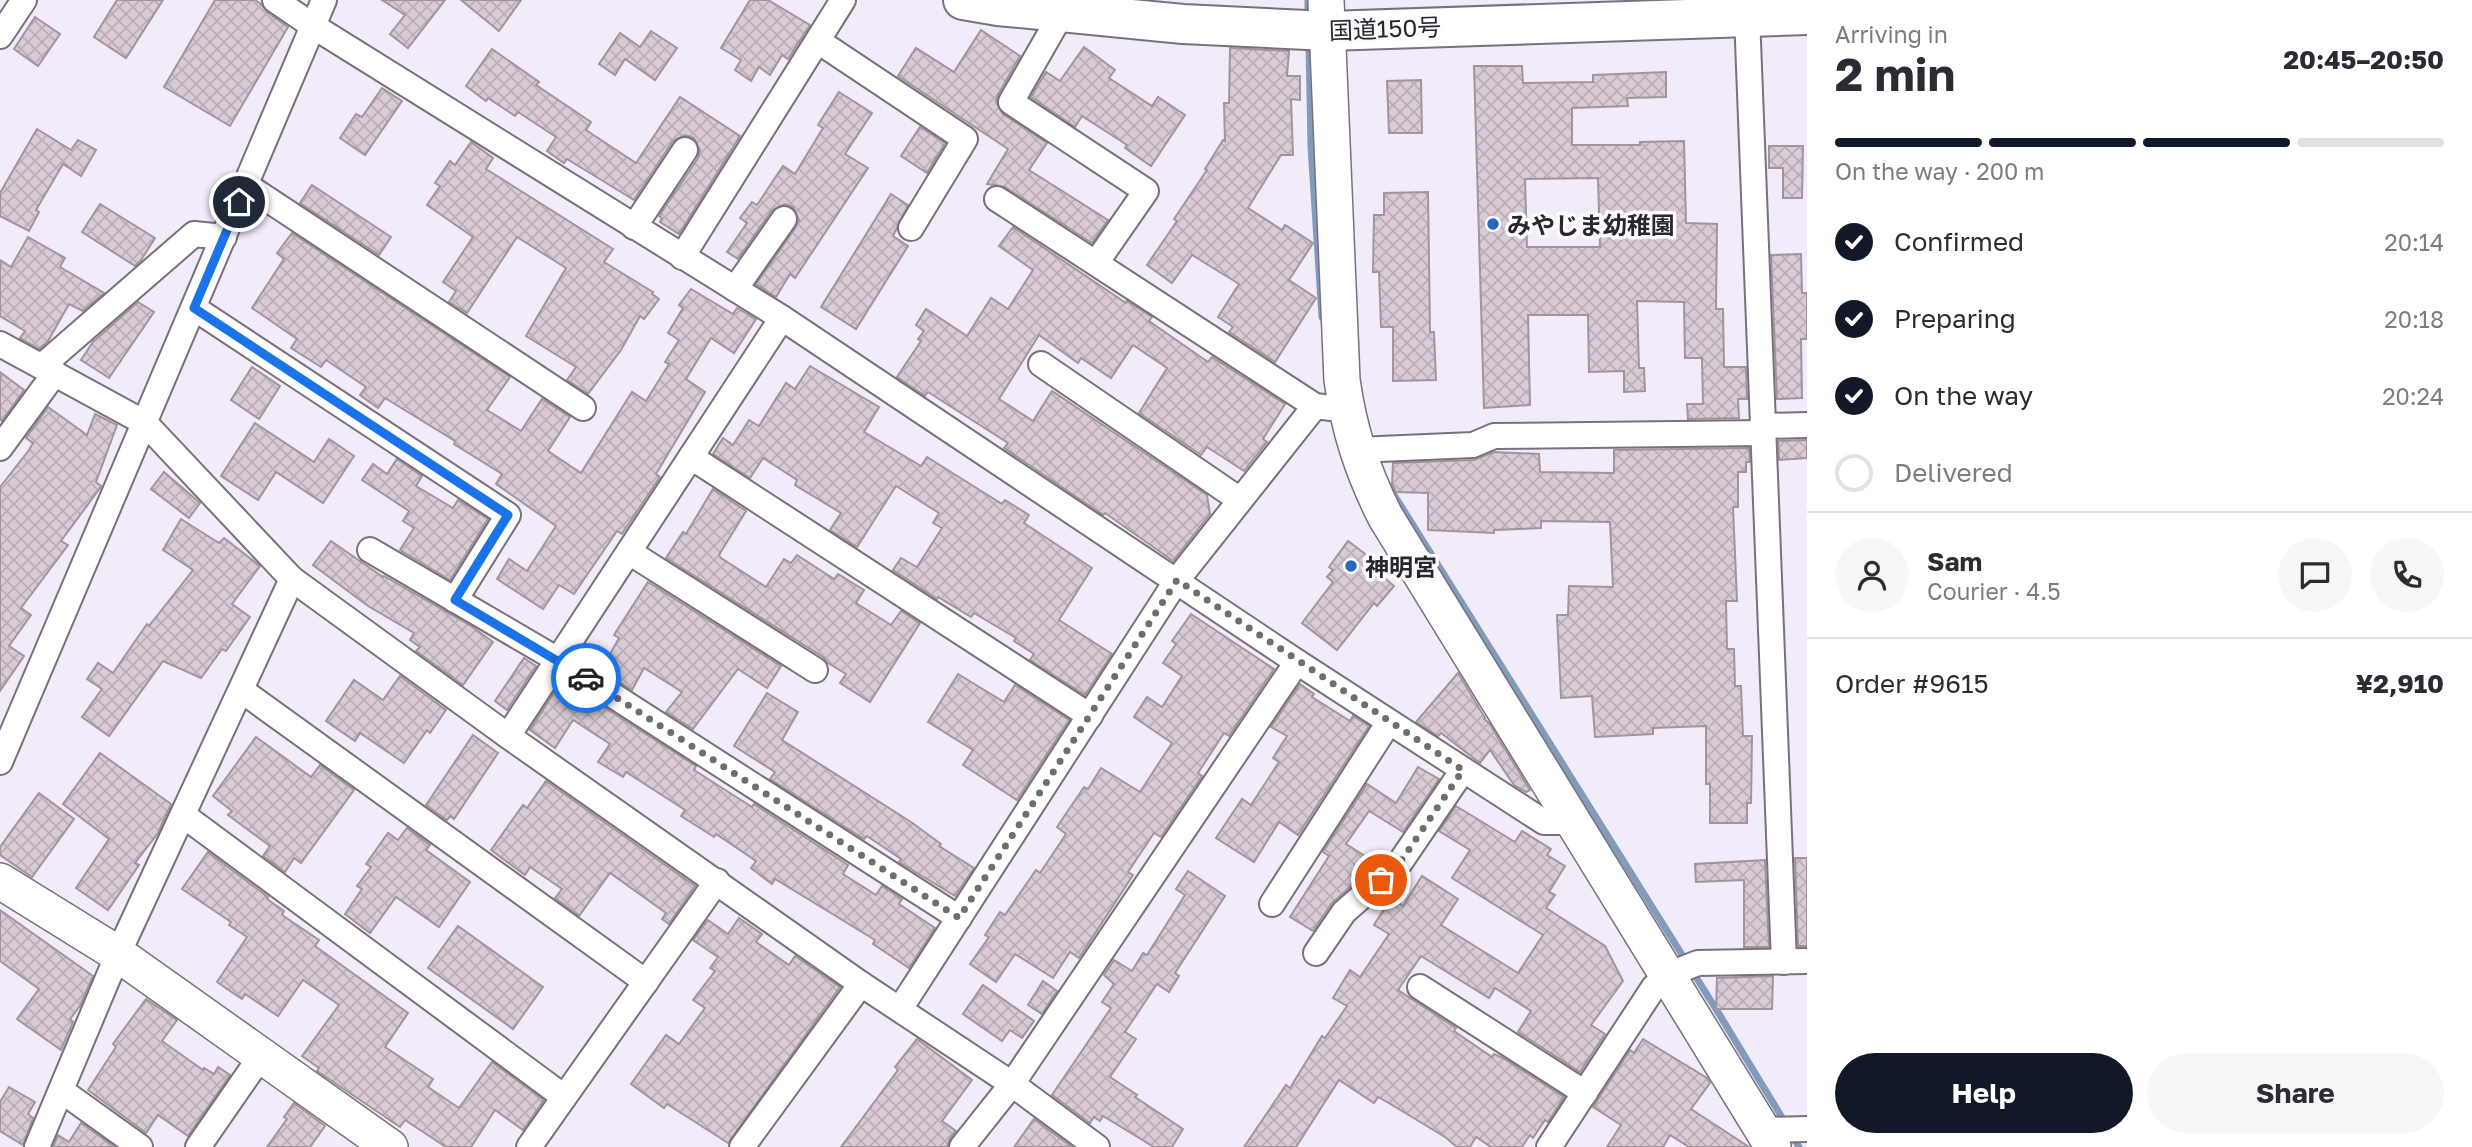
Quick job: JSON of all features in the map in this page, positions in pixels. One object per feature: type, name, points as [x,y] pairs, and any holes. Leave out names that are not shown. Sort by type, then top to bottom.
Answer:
[{"type":"highway","name":"国道150号","points":[[963,0],[1062,13],[1183,24],[1327,15],[1807,15]]},
{"type":"street","points":[[0,36],[24,0]]},
{"type":"street","points":[[275,0],[782,318],[1297,662],[1544,822],[1573,822]]},
{"type":"street","points":[[0,762],[324,0]]},
{"type":"street","points":[[682,257],[844,0]]},
{"type":"street","points":[[1062,13],[1011,102],[1146,191],[1096,264]]},
{"type":"street","points":[[900,1009],[1177,580],[1240,500],[1331,408],[1342,380],[1327,15]]},
{"type":"street","points":[[1549,1147],[1654,987],[1667,975],[1698,963],[1796,962],[1763,430],[1747,16]]},
{"type":"street","points":[[818,41],[965,139],[911,228]]},
{"type":"street","points":[[634,227],[685,150]]},
{"type":"street","points":[[246,185],[583,408]]},
{"type":"street","points":[[998,199],[1096,264],[1331,408],[1356,450],[1385,516],[1768,1139],[1807,1129]]},
{"type":"street","points":[[735,289],[784,219]]},
{"type":"street","points":[[0,448],[48,370],[194,234],[224,237]]},
{"type":"street","points":[[194,308],[508,515],[455,600]]},
{"type":"street","points":[[508,736],[782,318]]},
{"type":"street","points":[[0,344],[145,423],[292,579],[508,736],[861,984],[1013,1084],[1097,1147]]},
{"type":"street","points":[[1041,364],[1240,500]]},
{"type":"street","points":[[1356,450],[1473,445],[1494,436],[1763,430],[1807,425]]},
{"type":"street","points":[[691,457],[1090,716]]},
{"type":"street","points":[[370,550],[558,660],[959,918]]},
{"type":"street","points":[[629,552],[815,670]]},
{"type":"street","points":[[37,1147],[118,954],[292,579]]},
{"type":"street","points":[[962,1147],[1013,1084],[1297,662]]},
{"type":"street","points":[[241,690],[646,982]]},
{"type":"street","points":[[1272,904],[1389,722]]},
{"type":"street","points":[[1316,953],[1345,912],[1399,864],[1463,770]]},
{"type":"street","points":[[183,815],[564,1097]]},
{"type":"street","points":[[0,881],[118,954],[390,1147]]},
{"type":"street","points":[[529,1147],[717,881]]},
{"type":"street","points":[[742,1147],[861,984]]},
{"type":"street","points":[[1420,987],[1586,1093]]},
{"type":"street","points":[[198,1147],[261,1056]]},
{"type":"street","points":[[62,1091],[140,1147]]},
{"type":"building","points":[[117,0],[163,0],[126,58],[94,37]]},
{"type":"building","points":[[215,0],[255,0],[288,27],[230,126],[164,87]]},
{"type":"building","points":[[382,0],[445,0],[408,48],[390,34],[405,15]]},
{"type":"building","points":[[461,0],[521,0],[499,31]]},
{"type":"building","points":[[750,0],[768,0],[810,25],[788,59],[782,55],[770,75],[759,67],[751,81],[735,70],[741,60],[721,48]]},
{"type":"building","points":[[35,17],[60,34],[38,66],[14,49]]},
{"type":"building","points":[[981,30],[1020,56],[996,102],[1003,114],[1047,143],[1029,170],[1108,220],[1092,243],[1005,187],[987,184],[1008,149],[898,76],[916,48],[954,72]]},
{"type":"building","points":[[651,31],[677,48],[655,80],[625,59],[615,75],[599,64],[620,33],[640,47]]},
{"type":"building","points":[[1084,47],[1115,70],[1109,78],[1152,106],[1158,97],[1185,115],[1151,166],[1125,148],[1127,145],[1082,116],[1075,127],[1031,97],[1046,72],[1060,81]]},
{"type":"building","points":[[1230,48],[1289,51],[1287,76],[1300,76],[1300,100],[1291,99],[1293,155],[1281,155],[1248,208],[1282,230],[1285,225],[1313,243],[1289,280],[1316,298],[1275,362],[1229,332],[1233,327],[1218,317],[1239,284],[1192,255],[1172,283],[1147,265],[1177,221],[1174,219],[1207,170],[1205,169],[1223,140],[1225,141],[1224,103],[1229,103]]},
{"type":"building","points":[[492,49],[539,82],[536,85],[591,122],[586,130],[636,163],[680,97],[740,136],[679,234],[660,222],[662,218],[659,216],[698,158],[700,150],[694,138],[685,135],[673,141],[634,200],[567,159],[564,163],[547,151],[556,137],[518,112],[515,116],[488,98],[486,101],[466,86]]},
{"type":"building","points":[[1474,66],[1522,66],[1523,83],[1593,82],[1593,75],[1666,72],[1666,97],[1627,98],[1628,106],[1572,108],[1572,145],[1640,145],[1640,142],[1684,141],[1686,223],[1717,224],[1716,309],[1723,309],[1724,367],[1746,367],[1747,399],[1738,399],[1739,418],[1688,419],[1687,404],[1703,404],[1702,358],[1685,358],[1684,302],[1637,301],[1639,368],[1644,368],[1645,391],[1624,392],[1624,371],[1589,372],[1588,315],[1528,315],[1530,405],[1484,408]],"holes":[[[1598,178],[1600,247],[1527,247],[1525,179]]]},
{"type":"building","points":[[1421,80],[1422,133],[1389,133],[1387,81]]},
{"type":"building","points":[[382,88],[402,101],[365,155],[340,138],[356,114],[362,117]]},
{"type":"building","points":[[839,92],[872,113],[845,154],[868,168],[795,278],[790,274],[776,297],[756,284],[796,227],[799,220],[793,207],[785,204],[772,210],[738,259],[727,252],[747,223],[740,218],[752,202],[757,205],[783,166],[795,174],[823,128],[818,125]]},
{"type":"building","points":[[920,127],[945,143],[927,173],[901,156]]},
{"type":"building","points":[[37,129],[71,150],[78,140],[96,150],[81,176],[63,164],[36,210],[39,212],[29,231],[0,216],[0,193]]},
{"type":"building","points":[[471,142],[493,158],[486,169],[613,249],[604,262],[653,292],[659,299],[644,319],[640,316],[621,350],[588,394],[567,380],[576,367],[526,336],[566,268],[517,237],[467,313],[449,302],[456,291],[443,282],[473,237],[427,205],[440,186],[435,183],[450,161],[455,165]]},
{"type":"building","points":[[1769,146],[1803,146],[1802,198],[1783,198],[1783,168],[1769,168]]},
{"type":"building","points":[[312,185],[391,237],[379,255],[300,203]]},
{"type":"building","points":[[1428,192],[1430,332],[1434,332],[1436,380],[1393,381],[1393,327],[1381,327],[1379,272],[1373,272],[1374,215],[1384,215],[1384,193]]},
{"type":"building","points":[[891,194],[908,205],[893,236],[908,246],[856,329],[821,307]]},
{"type":"building","points":[[100,204],[155,238],[135,266],[82,232]]},
{"type":"building","points":[[1013,227],[1126,303],[1127,301],[1152,317],[1149,321],[1208,362],[1212,357],[1285,404],[1263,439],[1267,442],[1244,471],[1207,447],[1201,455],[1139,413],[1167,368],[1133,345],[1111,378],[1081,358],[1078,363],[1039,335],[999,399],[1033,421],[1052,391],[1207,495],[1210,514],[1173,561],[1105,513],[1103,515],[1004,448],[1008,443],[928,392],[925,396],[897,377],[921,341],[918,339],[924,331],[916,325],[926,309],[967,336],[991,298],[1008,309],[1033,270],[999,246]]},
{"type":"building","points":[[292,233],[510,377],[487,410],[521,431],[542,399],[570,417],[548,451],[581,473],[632,392],[646,401],[669,364],[665,362],[679,340],[668,333],[683,308],[679,305],[691,289],[733,314],[737,308],[756,319],[734,353],[711,338],[686,379],[705,392],[656,474],[660,477],[622,534],[617,531],[574,594],[559,585],[543,609],[497,579],[509,559],[527,571],[556,526],[496,484],[502,474],[385,398],[378,408],[360,395],[366,387],[326,360],[321,367],[291,348],[297,339],[252,308],[284,259],[277,253]]},
{"type":"building","points":[[28,237],[65,258],[60,267],[104,293],[83,311],[69,304],[48,341],[39,349],[20,338],[25,331],[0,316],[0,260],[11,267]]},
{"type":"building","points":[[1801,254],[1802,293],[1807,293],[1807,339],[1801,339],[1802,398],[1777,399],[1771,255]]},
{"type":"building","points":[[138,302],[154,312],[109,378],[81,360],[93,342]]},
{"type":"building","points":[[810,366],[879,407],[864,432],[921,466],[927,457],[1002,504],[1005,500],[1029,515],[1024,523],[1092,568],[1059,620],[1112,654],[1085,695],[1030,660],[1034,654],[1014,641],[1016,638],[974,613],[971,617],[938,597],[937,599],[893,570],[901,558],[917,567],[942,528],[933,523],[939,513],[896,486],[857,547],[830,530],[841,513],[795,485],[797,480],[763,458],[750,478],[713,454],[723,438],[733,445],[749,420],[759,426],[786,383],[795,389]]},
{"type":"building","points":[[252,367],[280,386],[259,419],[231,400]]},
{"type":"building","points":[[0,372],[24,390],[2,421],[0,420]]},
{"type":"building","points":[[48,407],[87,435],[95,414],[117,425],[96,482],[100,488],[61,541],[68,545],[21,608],[31,615],[9,646],[24,656],[0,691],[0,487],[29,450],[33,443],[26,438]]},
{"type":"building","points":[[255,423],[314,462],[329,439],[354,456],[323,503],[276,472],[258,500],[221,476]]},
{"type":"building","points":[[1807,440],[1807,458],[1779,460],[1778,441]]},
{"type":"building","points":[[1749,448],[1750,462],[1746,462],[1746,472],[1738,472],[1738,507],[1733,507],[1737,601],[1726,601],[1727,649],[1734,649],[1735,686],[1741,686],[1743,736],[1752,736],[1751,803],[1747,803],[1747,823],[1710,823],[1710,784],[1706,784],[1706,726],[1653,728],[1653,734],[1595,737],[1592,696],[1561,698],[1557,615],[1568,615],[1569,586],[1613,587],[1610,522],[1541,521],[1541,528],[1494,530],[1494,533],[1428,530],[1428,493],[1396,492],[1392,484],[1393,463],[1474,460],[1494,452],[1539,454],[1540,472],[1614,473],[1614,450]]},
{"type":"building","points":[[397,459],[422,476],[416,486],[453,508],[458,500],[488,519],[450,580],[400,550],[414,528],[403,521],[409,511],[362,480],[373,464],[387,474]]},
{"type":"building","points":[[164,472],[200,503],[189,518],[151,489]]},
{"type":"building","points":[[713,489],[746,511],[719,555],[721,558],[766,587],[784,559],[791,563],[797,555],[834,579],[838,574],[864,590],[856,603],[891,625],[901,611],[920,623],[870,702],[840,683],[846,674],[823,657],[666,558],[683,532],[686,534]]},
{"type":"building","points":[[181,519],[219,543],[224,538],[260,566],[232,604],[250,617],[226,651],[222,649],[201,678],[163,661],[109,736],[82,717],[102,689],[87,679],[98,663],[113,673],[147,624],[149,626],[193,570],[163,550]]},
{"type":"building","points":[[331,541],[383,577],[471,626],[493,642],[463,685],[416,651],[420,647],[410,640],[414,633],[368,606],[313,565]]},
{"type":"building","points":[[1348,541],[1377,563],[1373,568],[1394,586],[1377,606],[1374,603],[1337,650],[1302,623],[1333,582],[1327,577],[1333,570],[1329,567]]},
{"type":"building","points":[[648,582],[781,666],[767,688],[738,669],[693,729],[666,712],[682,692],[644,668],[632,690],[601,670],[619,638],[614,635]]},
{"type":"building","points":[[1191,614],[1274,669],[1229,736],[1224,733],[1198,773],[1202,776],[1161,837],[1154,833],[1128,872],[1133,875],[1079,958],[1070,952],[1053,978],[1015,954],[996,982],[970,964],[989,937],[985,935],[1000,912],[1005,915],[1036,870],[1040,873],[1066,834],[1057,827],[1084,787],[1088,789],[1101,768],[1140,792],[1172,743],[1134,717],[1147,697],[1162,707],[1182,676],[1163,663],[1176,644],[1172,641]]},
{"type":"building","points":[[524,658],[536,666],[507,710],[495,701]]},
{"type":"building","points":[[1458,673],[1530,790],[1526,792],[1514,785],[1490,750],[1480,763],[1441,733],[1438,736],[1416,722]]},
{"type":"building","points":[[958,674],[1004,702],[1015,685],[1069,720],[1017,800],[963,765],[973,750],[928,722]]},
{"type":"building","points":[[400,676],[446,710],[430,733],[427,730],[404,763],[360,733],[355,741],[326,721],[354,680],[383,700]]},
{"type":"building","points":[[561,682],[696,766],[694,770],[752,807],[754,804],[848,865],[843,874],[876,895],[882,886],[902,899],[899,904],[935,928],[909,968],[873,944],[875,940],[775,879],[772,884],[751,868],[756,861],[716,834],[714,837],[681,816],[685,810],[626,772],[623,777],[598,762],[610,744],[573,720],[555,748],[530,730]]},
{"type":"building","points":[[1300,684],[1314,694],[1312,697],[1350,721],[1353,716],[1369,726],[1298,835],[1279,822],[1254,862],[1216,838],[1242,799],[1251,805],[1279,762],[1273,758],[1287,736],[1271,727]]},
{"type":"building","points":[[767,693],[798,712],[782,740],[911,822],[941,844],[939,846],[974,868],[955,896],[899,862],[901,859],[867,836],[864,839],[770,779],[775,772],[734,746]]},
{"type":"building","points":[[473,735],[498,753],[454,819],[450,816],[447,820],[426,805]]},
{"type":"building","points":[[256,737],[311,777],[320,765],[354,790],[301,863],[294,858],[285,872],[263,856],[270,846],[228,815],[232,811],[213,796]]},
{"type":"building","points":[[100,753],[171,804],[158,833],[135,863],[139,865],[108,910],[76,888],[109,839],[63,804]]},
{"type":"building","points":[[1418,767],[1439,779],[1403,832],[1369,811],[1346,844],[1368,858],[1349,888],[1332,903],[1313,931],[1290,917],[1329,856],[1323,852],[1367,784],[1396,803]]},
{"type":"building","points":[[546,781],[695,886],[669,924],[662,919],[666,913],[610,873],[579,916],[555,898],[562,889],[530,867],[525,875],[491,850],[523,805],[527,808]]},
{"type":"building","points":[[39,793],[74,819],[32,877],[0,855],[0,847]]},
{"type":"building","points":[[1456,806],[1515,842],[1522,831],[1551,849],[1547,855],[1565,866],[1549,892],[1555,895],[1546,908],[1605,946],[1623,981],[1591,1025],[1605,1034],[1580,1072],[1518,1032],[1531,1011],[1495,988],[1489,998],[1421,956],[1398,990],[1456,1028],[1454,1031],[1492,1057],[1494,1054],[1503,1058],[1564,1097],[1548,1122],[1545,1120],[1533,1138],[1530,1135],[1522,1147],[1491,1147],[1476,1137],[1470,1147],[1457,1147],[1387,1102],[1378,1097],[1374,1103],[1339,1080],[1296,1147],[1244,1147],[1286,1085],[1290,1088],[1322,1036],[1325,1038],[1347,1006],[1333,998],[1350,970],[1360,977],[1389,934],[1374,925],[1391,898],[1403,906],[1422,876],[1458,899],[1441,925],[1518,973],[1543,935],[1452,878],[1470,850],[1439,831]]},
{"type":"building","points":[[407,828],[430,845],[426,850],[470,882],[439,927],[396,897],[370,933],[345,914],[362,889],[357,886],[371,867],[366,864],[388,833],[398,840]]},
{"type":"building","points":[[208,852],[268,897],[267,899],[284,911],[282,915],[319,940],[315,946],[408,1013],[385,1047],[433,1079],[428,1087],[459,1108],[492,1062],[544,1100],[523,1130],[495,1110],[471,1147],[446,1147],[405,1120],[400,1127],[317,1071],[319,1068],[302,1056],[339,1005],[303,980],[278,1016],[245,994],[242,999],[217,982],[247,937],[229,925],[231,922],[182,889]]},
{"type":"building","points":[[1795,858],[1807,858],[1807,946],[1798,946]]},
{"type":"building","points":[[1765,860],[1769,947],[1744,947],[1744,880],[1696,882],[1695,864]]},
{"type":"building","points":[[1188,871],[1225,896],[1175,973],[1179,976],[1169,992],[1157,984],[1125,1032],[1136,1039],[1110,1077],[1183,1129],[1172,1147],[1154,1147],[1103,1116],[1100,1121],[1094,1117],[1090,1123],[1052,1095],[1111,1008],[1102,1002],[1114,984],[1104,975],[1114,960],[1132,971],[1143,953],[1147,955],[1185,895],[1176,889]]},
{"type":"building","points":[[0,910],[93,976],[80,1006],[70,1019],[73,1022],[61,1050],[17,1019],[39,989],[0,961]]},
{"type":"building","points":[[739,918],[762,934],[756,942],[789,965],[795,956],[840,987],[728,1143],[667,1104],[664,1108],[631,1084],[666,1035],[679,1044],[705,1008],[693,1000],[715,971],[710,968],[718,957],[693,940],[708,920],[728,934]]},
{"type":"building","points":[[458,926],[543,987],[513,1029],[428,968]]},
{"type":"building","points":[[1773,976],[1772,1009],[1716,1009],[1717,978]]},
{"type":"building","points":[[1043,981],[1057,991],[1042,1014],[1028,1005]]},
{"type":"building","points":[[983,985],[1034,1021],[1022,1038],[1010,1030],[1002,1041],[963,1014]]},
{"type":"building","points":[[146,999],[177,1020],[162,1041],[203,1070],[204,1068],[214,1074],[218,1067],[230,1075],[188,1136],[158,1115],[146,1133],[88,1090],[116,1047],[113,1044]]},
{"type":"building","points":[[917,1039],[972,1080],[942,1121],[956,1131],[947,1147],[841,1147],[898,1070],[895,1067]]},
{"type":"building","points":[[1643,1039],[1707,1078],[1710,1083],[1691,1109],[1749,1147],[1689,1147],[1670,1135],[1663,1147],[1607,1147],[1621,1125],[1593,1107],[1630,1050],[1634,1053]]},
{"type":"building","points":[[9,1087],[35,1102],[28,1114],[33,1118],[23,1145],[0,1131],[0,1102]]},
{"type":"building","points":[[294,1103],[325,1126],[310,1147],[267,1147],[287,1119],[284,1117]]},
{"type":"building","points":[[1034,1119],[1072,1147],[1014,1147]]},
{"type":"building","points":[[81,1123],[115,1147],[53,1147],[58,1135],[69,1142]]},
{"type":"waterway","points":[[1308,0],[1308,20]]},
{"type":"waterway","points":[[1309,43],[1311,146],[1322,317]]},
{"type":"waterway","points":[[1391,490],[1786,1124]]},
{"type":"waterway","points":[[1792,1135],[1799,1147]]},
{"type":"way so far","points":[[586,678],[959,918],[1177,580],[1463,770],[1399,864],[1381,880]]},
{"type":"place","name":"みやじま幼稚園","points":[[1493,224]]},
{"type":"place","name":"神明宮","points":[[1351,566]]},
{"type":"route","points":[[239,202],[194,308],[508,515],[455,600],[586,678]]}]
